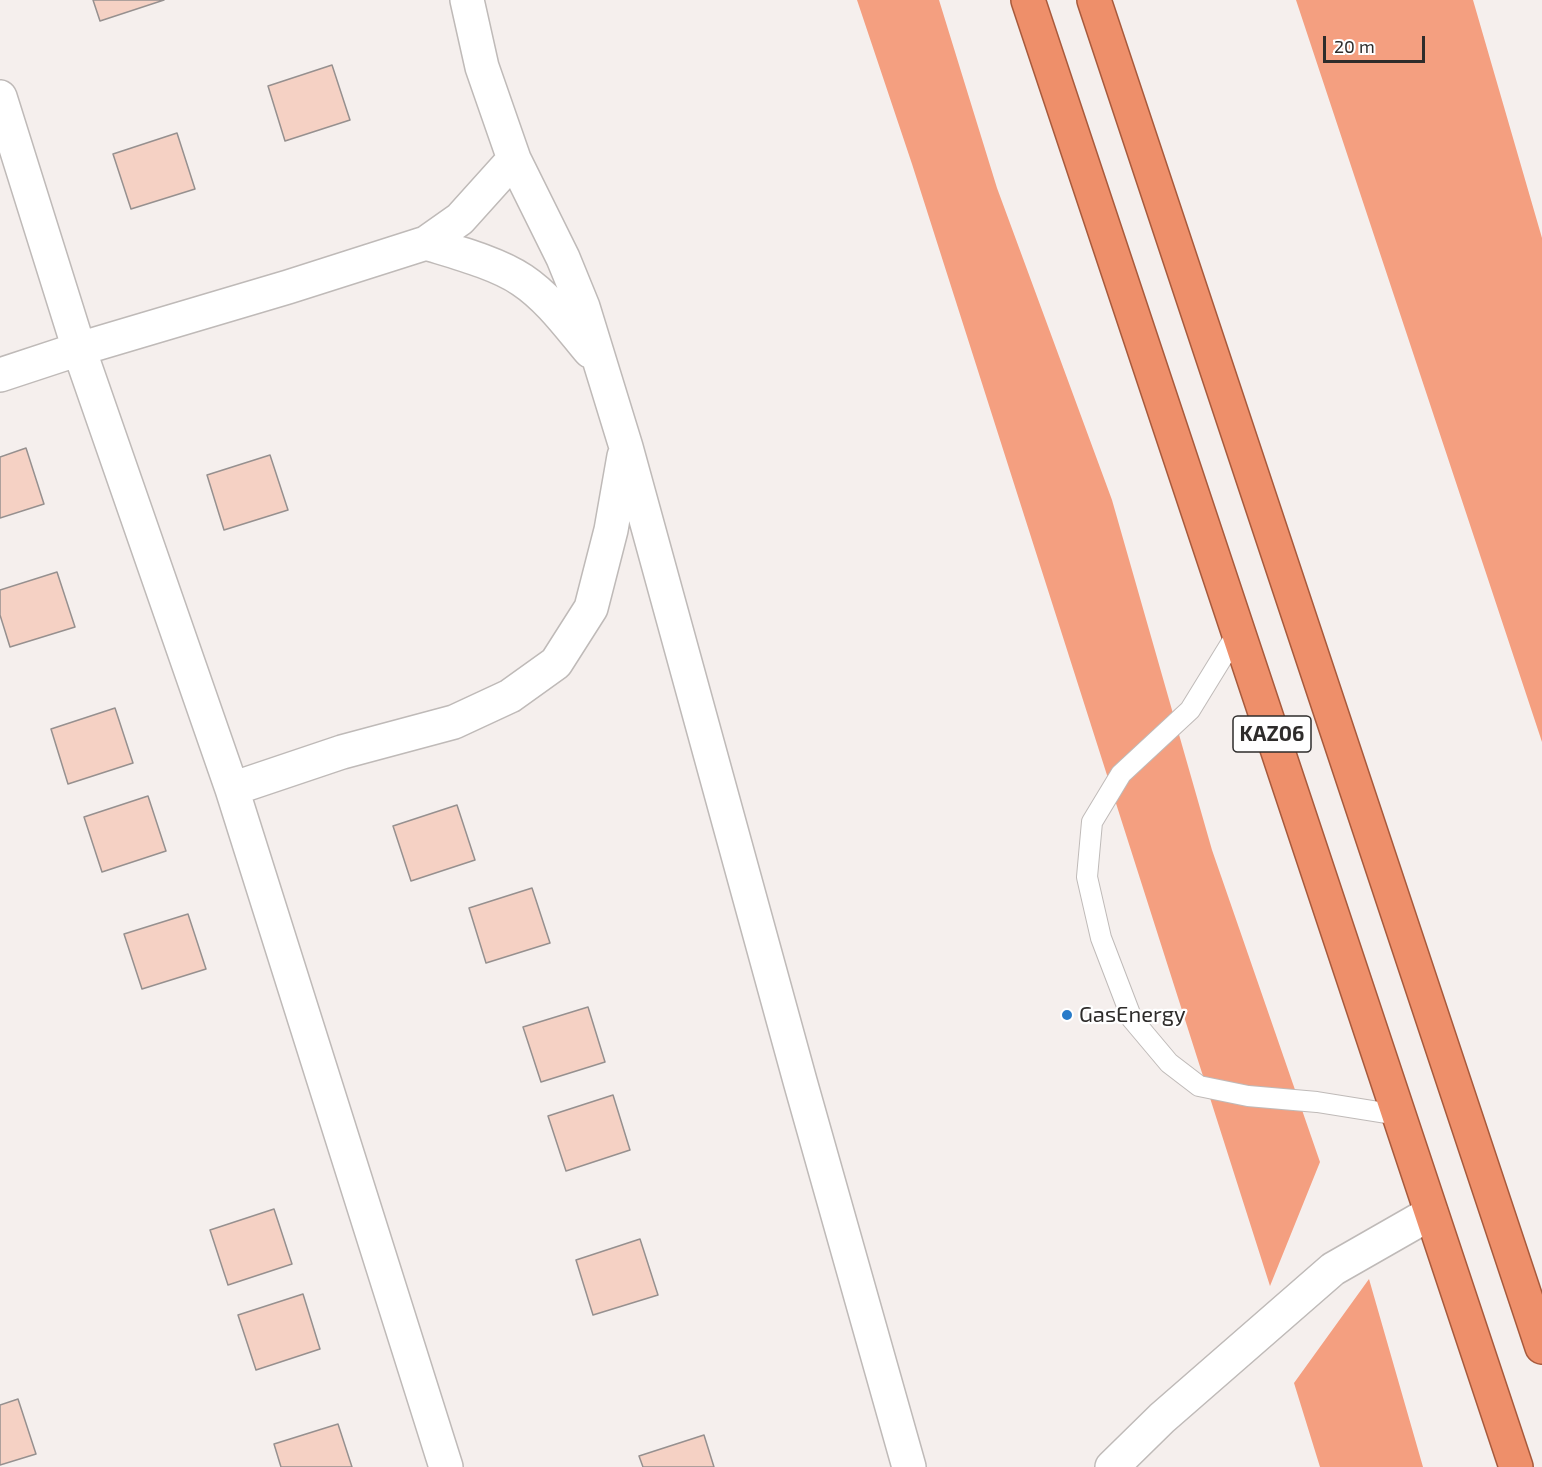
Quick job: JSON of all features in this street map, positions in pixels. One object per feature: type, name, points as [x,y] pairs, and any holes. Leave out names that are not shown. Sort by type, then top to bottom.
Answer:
[{"type":"highway","name":"KАZ06","points":[[1028,0],[1516,1467]]},
{"type":"highway","name":"KАZ06","points":[[1094,0],[1542,1347]]},
{"type":"street","points":[[466,0],[482,67],[514,159],[563,258],[583,308],[626,447],[909,1467]]},
{"type":"street","points":[[0,97],[80,348],[232,789],[446,1467]]},
{"type":"street","points":[[0,375],[80,348],[288,287],[426,243],[460,219],[514,159]]},
{"type":"street","points":[[426,243],[477,259],[521,279],[551,305],[597,359]]},
{"type":"street","points":[[232,789],[342,752],[454,722],[510,696],[556,663],[591,608],[607,546],[626,447]]},
{"type":"street","points":[[607,546],[652,540]]},
{"type":"street","points":[[1112,1467],[1161,1418],[1333,1269],[1431,1212]]},
{"type":"lane","points":[[1238,632],[1190,710],[1121,774],[1092,822],[1087,877],[1101,938],[1132,1018],[1169,1063],[1199,1086],[1248,1096],[1317,1102],[1398,1115]]},
{"type":"shaded area","points":[[857,0],[939,0],[997,188],[1112,500],[1212,850],[1320,1162],[1270,1286],[912,164]]},
{"type":"shaded area","points":[[1296,0],[1473,0],[1542,238],[1542,742]]},
{"type":"shaded area","points":[[1369,1279],[1423,1467],[1320,1467],[1294,1383]]},
{"type":"building","points":[[93,0],[164,0],[100,21]]},
{"type":"building","points":[[332,65],[350,120],[285,141],[268,86]]},
{"type":"building","points":[[177,133],[195,189],[131,209],[113,154]]},
{"type":"building","points":[[26,448],[44,504],[0,518],[0,457]]},
{"type":"building","points":[[270,455],[288,510],[224,530],[207,475]]},
{"type":"building","points":[[57,572],[75,627],[10,647],[0,615],[0,590]]},
{"type":"building","points":[[115,708],[133,763],[68,784],[51,729]]},
{"type":"building","points":[[148,796],[166,851],[102,872],[84,817]]},
{"type":"building","points":[[457,805],[475,860],[411,881],[393,826]]},
{"type":"building","points":[[532,888],[550,943],[486,963],[469,908]]},
{"type":"building","points":[[188,914],[206,969],[142,989],[124,934]]},
{"type":"building","points":[[588,1007],[605,1062],[541,1082],[523,1027]]},
{"type":"building","points":[[613,1095],[630,1150],[566,1171],[548,1116]]},
{"type":"building","points":[[274,1209],[292,1264],[228,1285],[210,1230]]},
{"type":"building","points":[[640,1239],[658,1295],[593,1315],[576,1260]]},
{"type":"building","points":[[303,1294],[320,1349],[256,1370],[238,1315]]},
{"type":"building","points":[[18,1399],[36,1454],[0,1465],[0,1405]]},
{"type":"building","points":[[338,1424],[352,1467],[281,1467],[274,1444]]},
{"type":"building","points":[[704,1435],[714,1467],[643,1467],[639,1456]]},
{"type":"place","name":"GasEnergy","points":[[1067,1015]]}]
